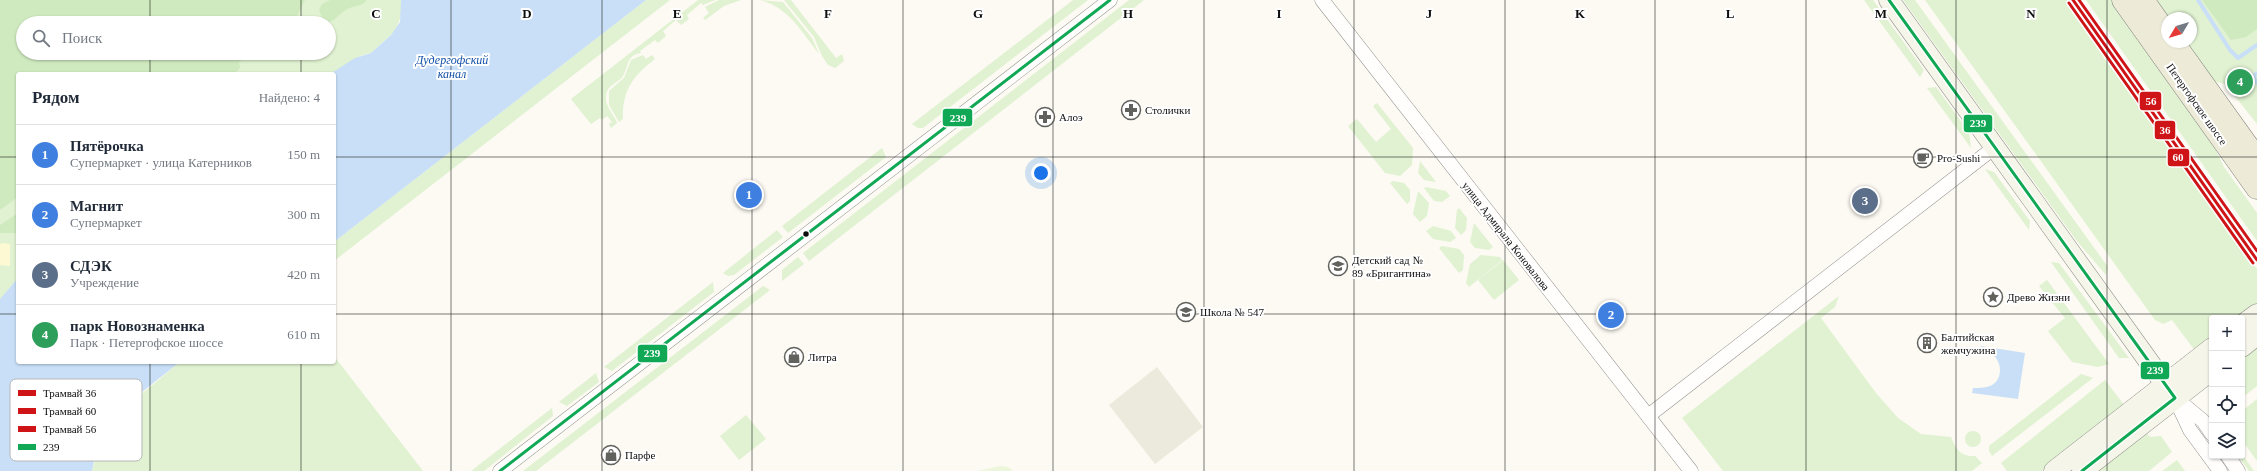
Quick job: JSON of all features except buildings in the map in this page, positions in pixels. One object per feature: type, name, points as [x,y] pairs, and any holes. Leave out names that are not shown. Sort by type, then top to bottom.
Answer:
[{"type":"main road","name":"Петергофское шоссе","points":[[2123,0],[2257,188]]},
{"type":"main road","points":[[2143,0],[2161,26]]},
{"type":"main road","name":"Петергофское шоссе","points":[[2177,48],[2257,159]]},
{"type":"street","points":[[500,471],[1110,0]]},
{"type":"street","name":"улица Адмирала Коновалова","points":[[1322,0],[1691,471]]},
{"type":"street","points":[[1889,0],[2170,391],[2190,430],[2220,471]]},
{"type":"street","points":[[1648,416],[1995,147]]},
{"type":"street","points":[[2245,324],[2257,314]]},
{"type":"street","points":[[2245,345],[2257,335]]},
{"type":"street","points":[[2082,471],[2170,391],[2209,351]]},
{"type":"street","points":[[2054,471],[2170,391],[2209,372]]},
{"type":"street","points":[[2170,391],[2203,421],[2209,430]]},
{"type":"street","points":[[2230,459],[2238,471]]},
{"type":"green space","points":[[0,0],[401,0],[401,16],[395,31],[371,53],[360,56],[333,72],[16,72],[16,280],[0,299]]},
{"type":"green space","points":[[0,0],[305,0],[297,16],[16,16],[16,60],[242,60],[239,62],[240,68],[236,72],[16,72],[16,198],[0,210]]},
{"type":"green space","points":[[330,0],[367,0],[365,3],[347,9],[336,18],[336,16],[322,16],[319,10],[322,4]]},
{"type":"green space","points":[[646,0],[670,0],[336,259],[336,240]]},
{"type":"green space","points":[[698,0],[715,0],[703,5],[701,3],[687,15],[689,19],[681,25],[676,20],[663,31],[666,36],[658,43],[655,40],[640,51],[641,53],[633,56],[630,59],[621,79],[610,87],[606,93],[608,107],[617,123],[611,128],[609,124],[612,122],[607,116],[602,120],[600,118],[591,124],[571,99]]},
{"type":"green space","points":[[719,0],[741,0],[724,6],[705,20],[703,18],[709,13],[705,7]]},
{"type":"green space","points":[[760,0],[783,2],[812,38],[819,54],[794,21],[779,8]]},
{"type":"green space","points":[[784,0],[791,0],[836,58],[842,54],[844,61],[835,68],[828,65],[822,56],[814,37]]},
{"type":"green space","points":[[1073,0],[1088,0],[923,128],[918,128],[912,124]]},
{"type":"green space","points":[[1129,0],[1144,0],[809,261],[803,253]]},
{"type":"green space","points":[[1864,0],[1873,0],[1924,70],[1920,77]]},
{"type":"green space","points":[[1903,0],[1915,0],[2108,267],[2106,275],[2076,240]]},
{"type":"green space","points":[[1925,0],[2067,0],[2257,269],[2257,304],[2243,315],[2209,315],[2209,341],[2196,352],[2172,320],[2163,324],[2155,320]]},
{"type":"green space","points":[[2086,0],[2115,0],[2201,120],[2224,167],[2257,213],[2257,241]]},
{"type":"green space","points":[[2150,0],[2257,0],[2257,124],[2227,86],[2222,83],[2215,82],[2189,48],[2197,48],[2197,12],[2161,12]]},
{"type":"green space","points":[[2202,0],[2257,0],[2257,29],[2246,37],[2231,40]]},
{"type":"green space","points":[[643,55],[646,59],[652,55],[655,59],[641,71],[630,84],[624,100],[623,119],[619,122],[609,105],[609,91],[624,78],[631,60]]},
{"type":"green space","points":[[1936,87],[1969,132],[1971,148],[1927,88]]},
{"type":"green space","points":[[1377,103],[1413,148],[1412,165],[1400,176],[1385,173],[1348,126],[1357,119],[1376,142],[1391,129],[1373,106]]},
{"type":"green space","points":[[882,148],[886,157],[788,233],[782,226]]},
{"type":"green space","points":[[1420,161],[1436,182],[1424,180],[1418,173]]},
{"type":"green space","points":[[1985,169],[1994,172],[2030,221],[2029,230]]},
{"type":"green space","points":[[1393,181],[1404,183],[1410,190],[1410,201],[1407,204],[1390,183]]},
{"type":"green space","points":[[1426,187],[1446,191],[1450,196],[1442,202],[1434,201],[1424,188]]},
{"type":"green space","points":[[1418,191],[1429,203],[1427,216],[1420,222],[1413,214]]},
{"type":"green space","points":[[1459,208],[1467,218],[1466,230],[1461,235],[1455,228],[1457,210]]},
{"type":"green space","points":[[16,215],[16,233],[0,233],[0,225]]},
{"type":"green space","points":[[1474,223],[1493,247],[1489,250],[1475,248],[1470,242]]},
{"type":"green space","points":[[1433,226],[1451,231],[1456,238],[1450,242],[1433,239],[1426,231]]},
{"type":"green space","points":[[777,230],[783,237],[734,275],[728,276],[723,273]]},
{"type":"green space","points":[[1442,246],[1459,249],[1464,255],[1463,270],[1459,273],[1439,248]]},
{"type":"green space","points":[[1481,255],[1500,257],[1502,260],[1469,287],[1466,283],[1470,264]]},
{"type":"green space","points":[[798,257],[804,264],[782,281],[782,270]]},
{"type":"green space","points":[[1503,260],[1519,280],[1494,300],[1478,280]]},
{"type":"green space","points":[[2051,262],[2059,263],[2129,358],[2119,358]]},
{"type":"green space","points":[[2047,280],[2109,364],[2098,367],[2072,362],[2048,331],[2065,318],[2039,286]]},
{"type":"green space","points":[[713,282],[714,292],[612,371],[604,367]]},
{"type":"green space","points":[[763,286],[770,290],[536,471],[523,471]]},
{"type":"green space","points":[[1839,296],[1835,307],[1821,318],[1876,393],[1898,418],[1921,434],[1951,437],[1962,454],[1975,456],[1982,463],[1972,471],[1723,471],[1682,418]]},
{"type":"green space","points":[[2257,344],[2257,386],[2245,396],[2245,387],[2245,354]]},
{"type":"green space","points":[[336,359],[423,471],[92,471],[95,461],[142,461],[142,393],[178,364],[336,364]]},
{"type":"green space","points":[[596,373],[599,382],[567,406],[559,402]]},
{"type":"green space","points":[[2081,374],[2093,378],[1992,456],[1989,451],[1989,446]]},
{"type":"green space","points":[[2105,380],[2125,406],[2042,471],[2007,471],[2001,463]]},
{"type":"green space","points":[[2257,399],[2257,461],[2245,444],[2245,409]]},
{"type":"green space","points":[[552,408],[553,416],[484,471],[471,471]]},
{"type":"green space","points":[[746,415],[766,439],[739,460],[720,436]]},
{"type":"green space","points":[[1973,431],[1980,436],[1981,439],[1976,446],[1973,447],[1966,442],[1965,439],[1970,432]]},
{"type":"green space","points":[[2145,431],[2150,437],[2161,436],[2172,452],[2149,471],[2094,471]]},
{"type":"green space","points":[[2245,458],[2254,471],[2249,471],[2240,459]]},
{"type":"green space","points":[[2177,460],[2185,471],[2162,471]]},
{"type":"green space","points":[[1000,466],[1008,467],[1013,471],[978,471]]},
{"type":"sand","points":[[0,244],[10,244],[10,266],[0,265]]},
{"type":"shaded area","points":[[1157,367],[1203,427],[1155,464],[1109,405]]},
{"type":"water","name":"Дудергофский канал","points":[[401,0],[646,0],[336,240],[336,72],[333,72],[355,58],[371,53],[391,35],[400,22]]},
{"type":"water","points":[[16,280],[16,364],[177,364],[142,392],[142,379],[10,379],[10,461],[95,461],[92,471],[0,471],[0,299]]},
{"type":"water","name":"Балтийская жемчужина","points":[[1981,346],[2025,353],[2018,399],[1972,393],[1973,388],[1986,387],[1994,384],[2000,371],[2000,366],[1996,357],[1991,353],[1980,350]]},
{"type":"waterway","points":[[2198,0],[2230,50],[2238,58],[2257,45]]},
{"type":"waterway","points":[[2257,73],[2253,76],[2257,83]]},
{"type":"tram line","name":"36","points":[[2073,0],[2257,260]]},
{"type":"tram line","name":"56","points":[[2079,0],[2257,251]]},
{"type":"tram line","name":"60","points":[[2069,3],[2253,263]]},
{"type":"transit line","name":"239","points":[[500,471],[1110,0]]},
{"type":"transit line","name":"239","points":[[1889,0],[2175,398],[2082,471]]},
{"type":"place","name":"парк Новознаменка","points":[[2240,82]]},
{"type":"place","name":"Столички","points":[[1131,110]]},
{"type":"place","name":"Алоэ","points":[[1045,117]]},
{"type":"place","name":"Pro-Sushi","points":[[1923,158]]},
{"type":"place","name":"Пятёрочка","points":[[749,195]]},
{"type":"place","name":"СДЭК","points":[[1865,201]]},
{"type":"place","name":"Детский сад № 89 «Бригантина»","points":[[1338,266]]},
{"type":"place","name":"Древо Жизни","points":[[1993,297]]},
{"type":"place","name":"Школа № 547","points":[[1186,312]]},
{"type":"place","name":"Магнит","points":[[1611,315]]},
{"type":"place","name":"Балтийская жемчужина","points":[[1927,343]]},
{"type":"place","name":"Литра","points":[[794,357]]},
{"type":"place","name":"Парфе","points":[[611,455]]}]
